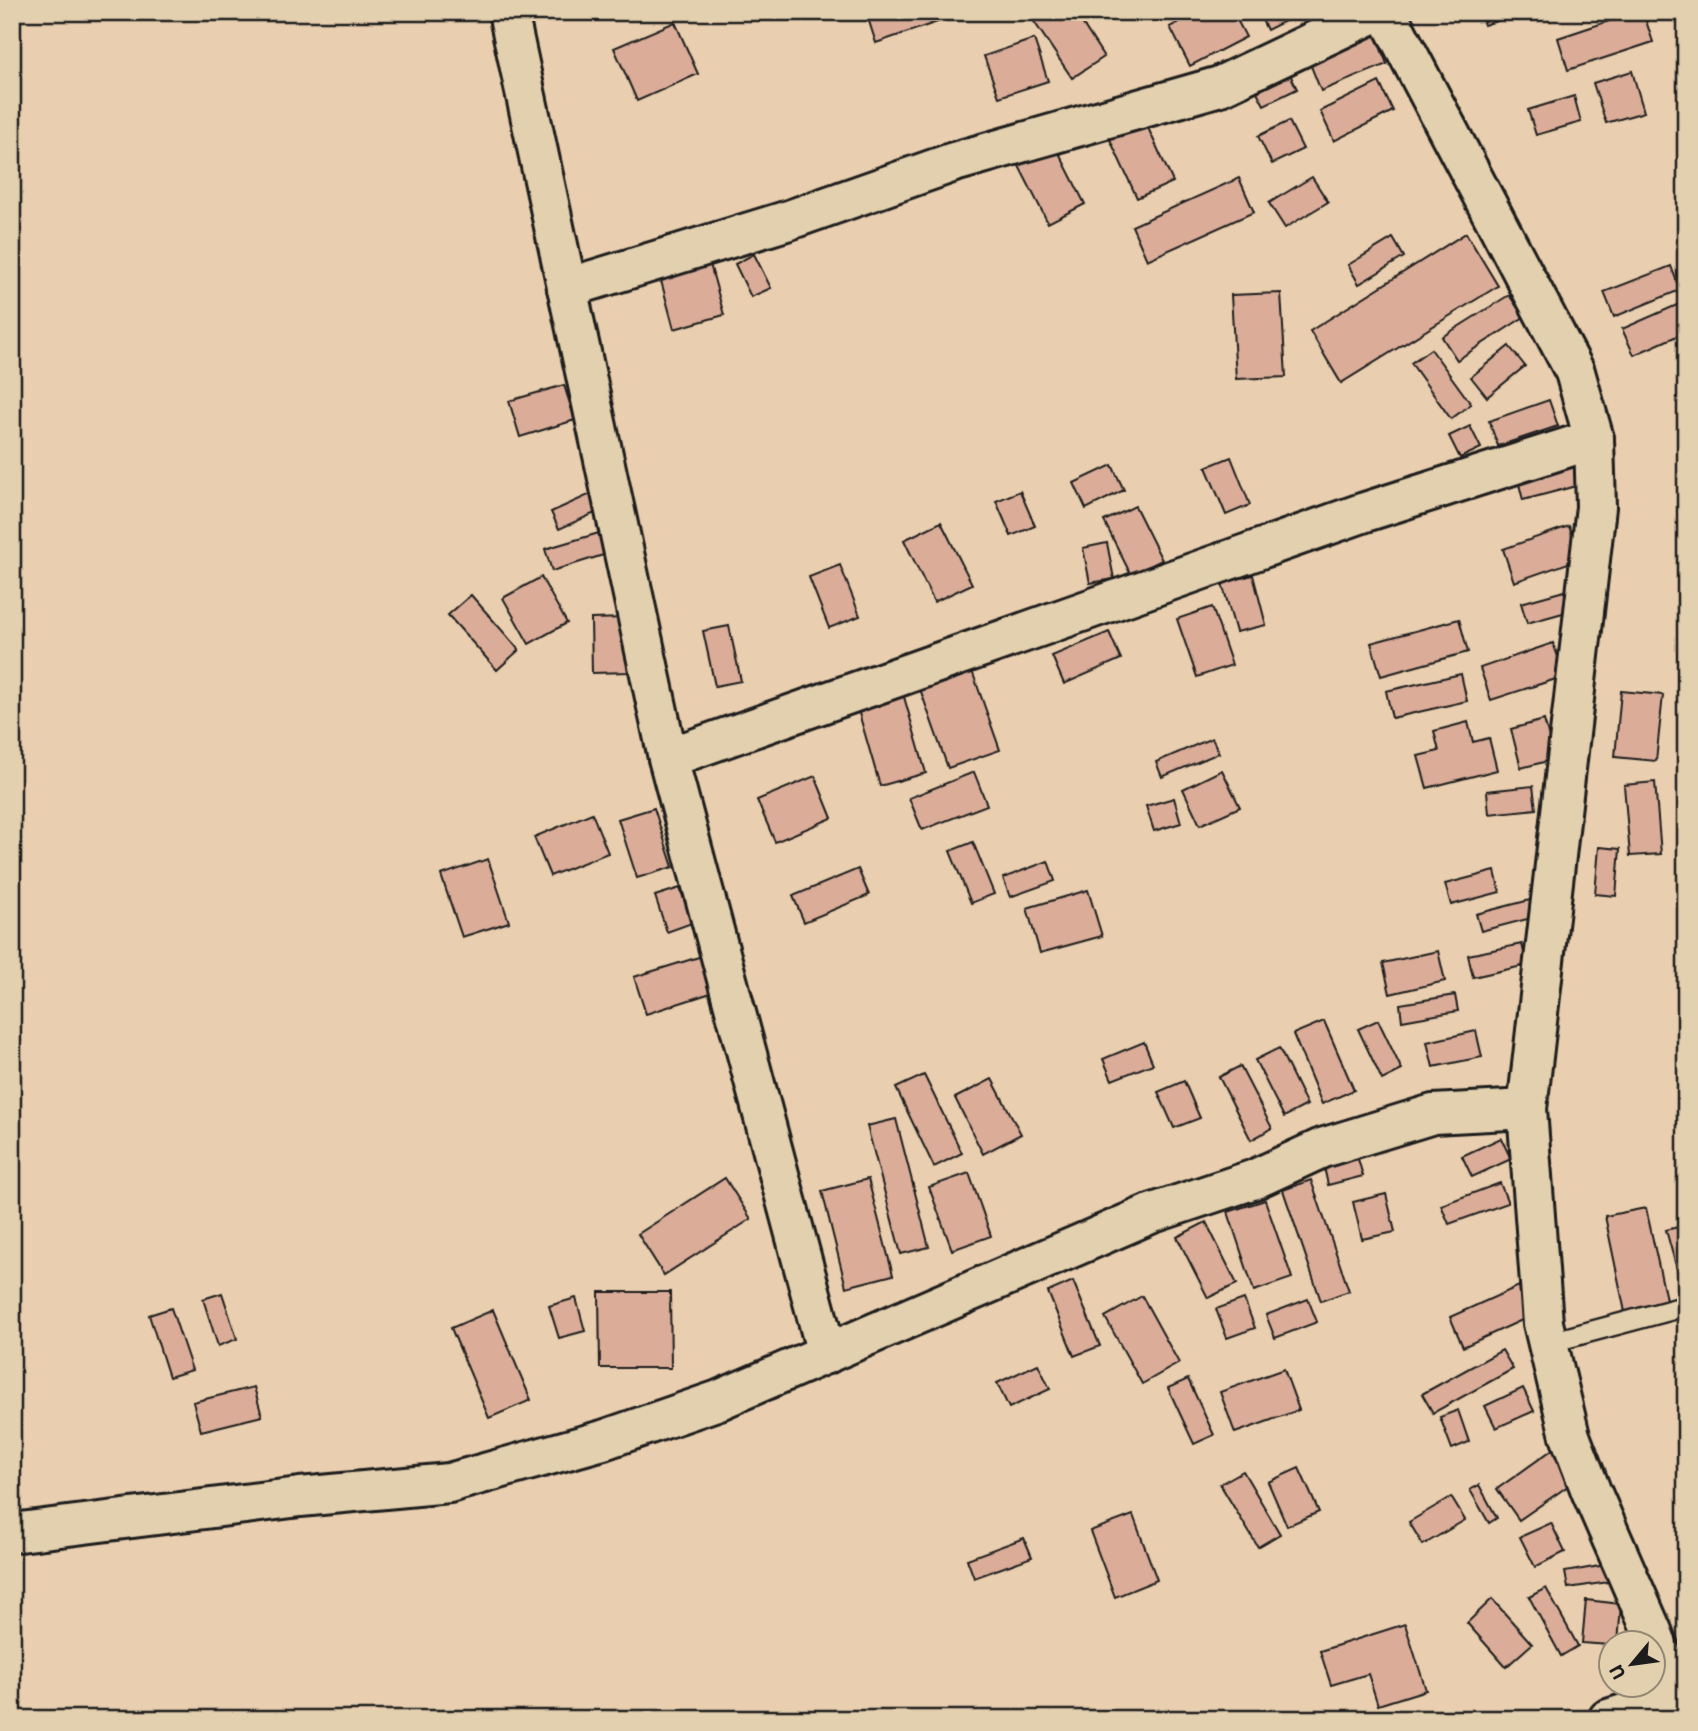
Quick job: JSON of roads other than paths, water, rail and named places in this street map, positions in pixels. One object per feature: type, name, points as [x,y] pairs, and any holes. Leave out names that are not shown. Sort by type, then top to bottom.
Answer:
[{"type":"street","points":[[509,12],[668,758],[827,1354]]},
{"type":"street","points":[[567,288],[789,220],[954,162],[1220,86],[1376,12]]},
{"type":"street","points":[[1386,12],[1575,372],[1594,439],[1597,507],[1527,1109],[1543,1324],[1570,1436],[1591,1491],[1681,1695],[1608,1719]]},
{"type":"street","points":[[668,758],[1340,520],[1594,439]]},
{"type":"street","points":[[12,1533],[300,1497],[449,1483],[603,1440],[719,1400],[1150,1214],[1255,1179],[1322,1148],[1433,1114],[1527,1109]]},
{"type":"lane","points":[[1548,1343],[1686,1306]]}]
